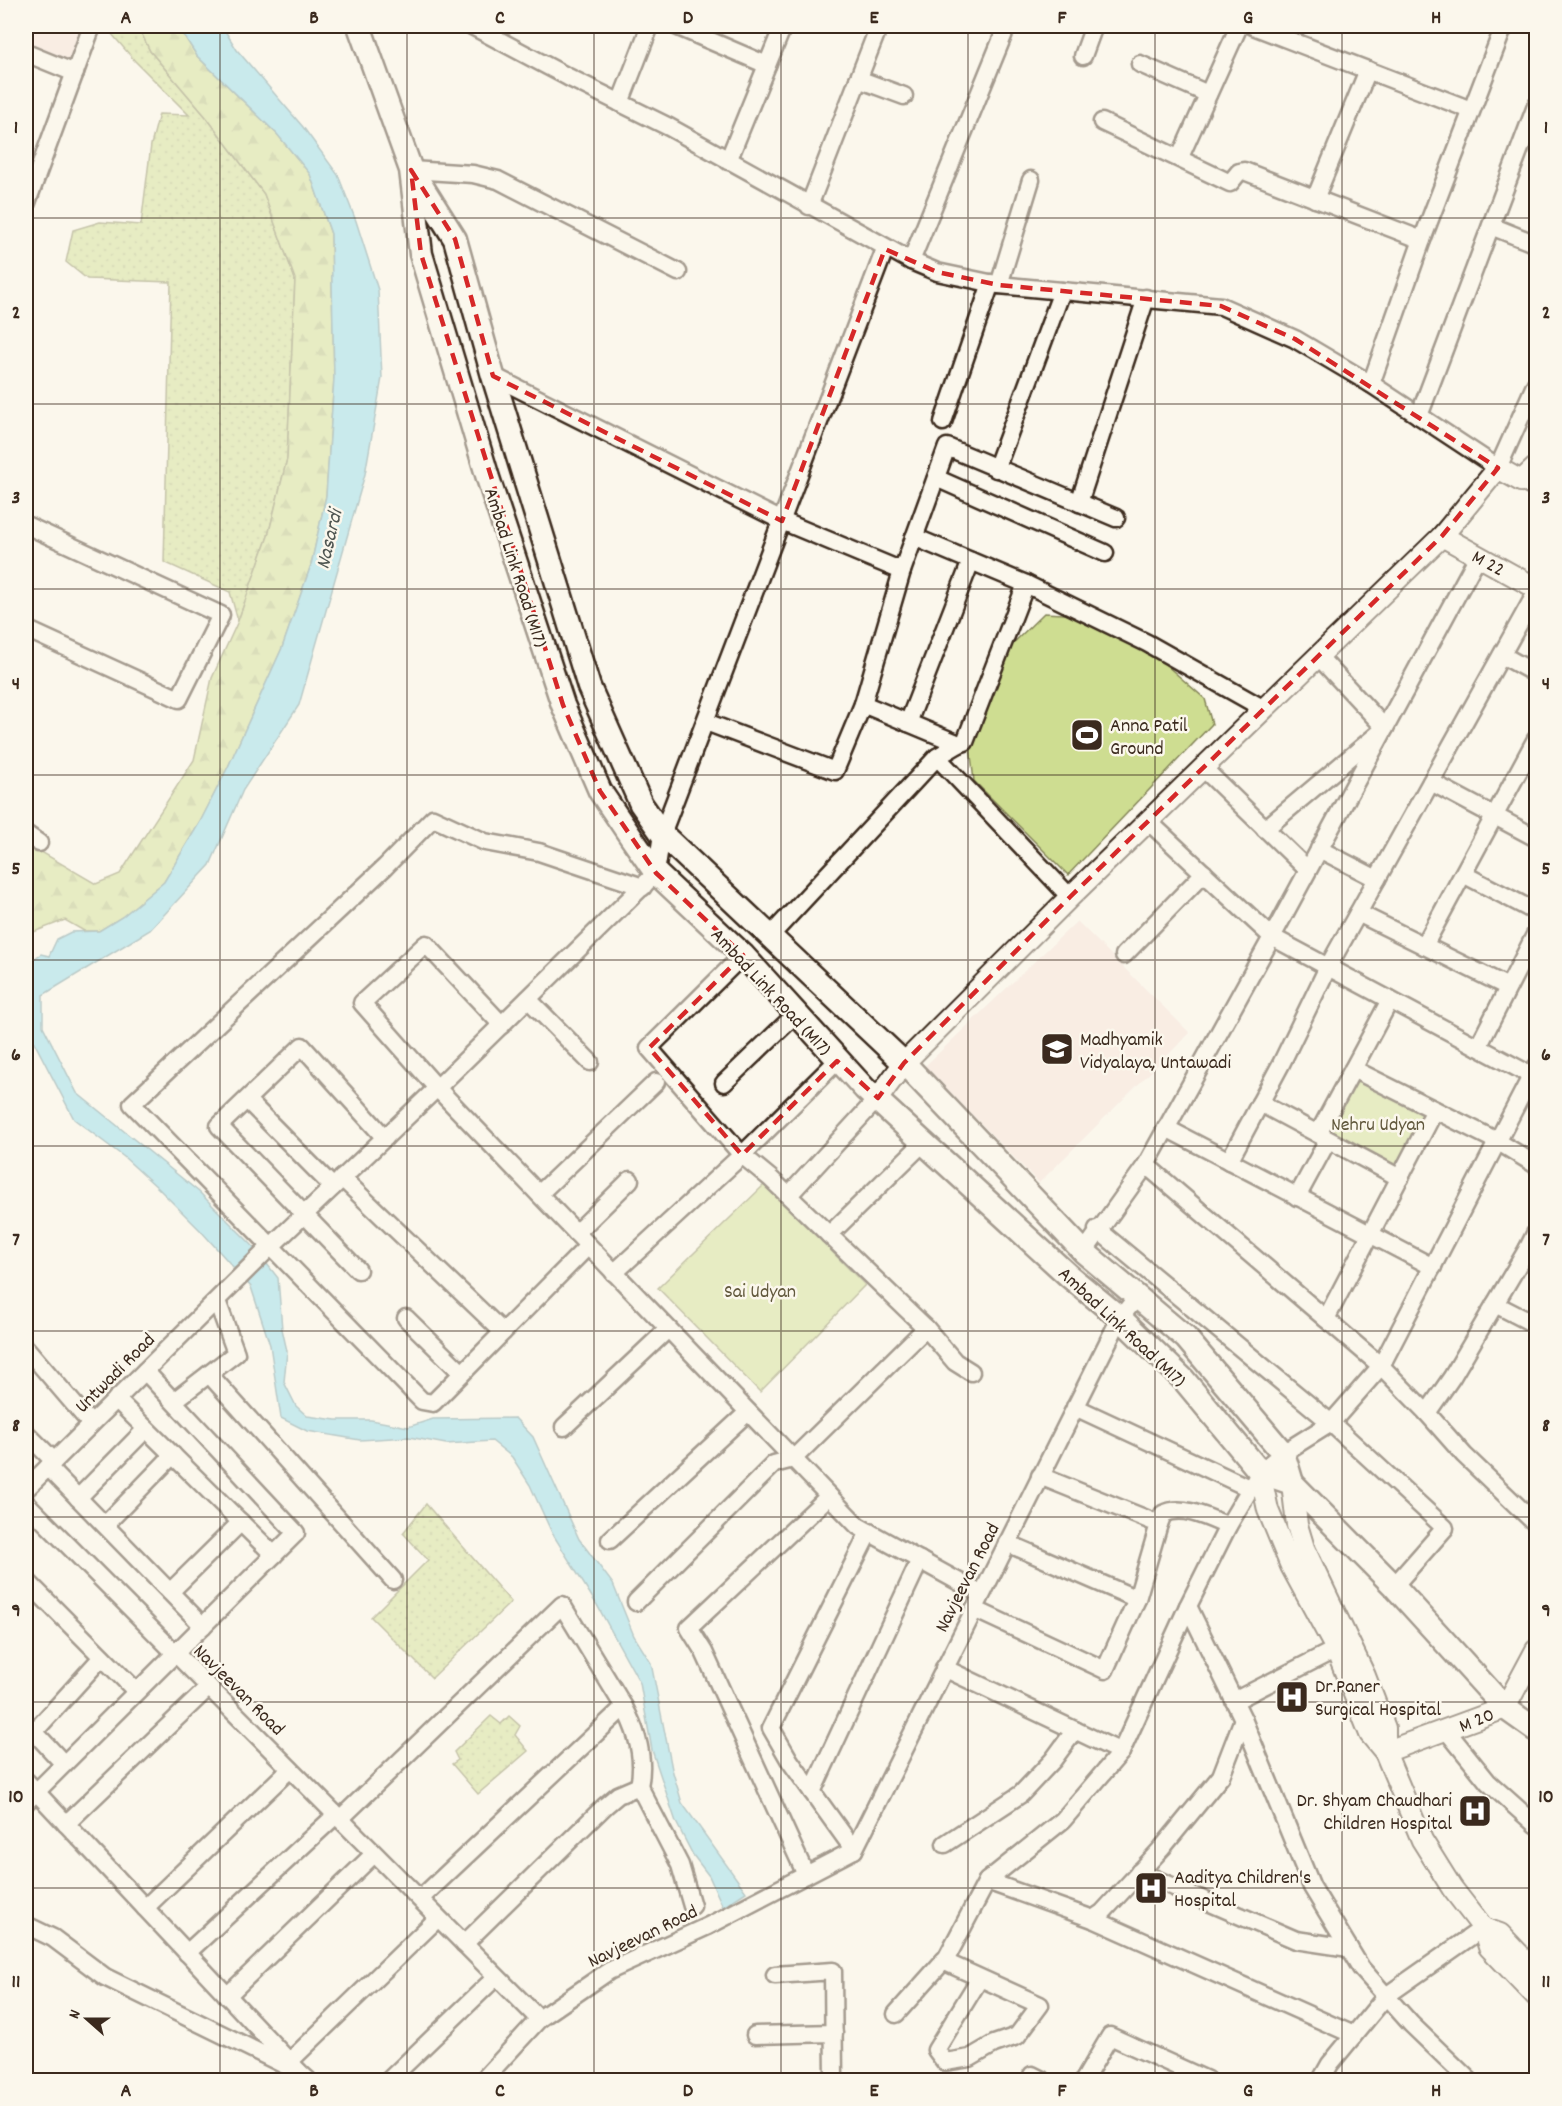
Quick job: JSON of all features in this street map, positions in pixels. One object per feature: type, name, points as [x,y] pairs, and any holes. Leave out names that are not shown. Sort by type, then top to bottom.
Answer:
[{"type":"main road","name":"Ambad Link Road (M17)","points":[[359,26],[411,170],[421,254],[488,478],[563,705],[600,791],[650,880],[743,956],[865,1089],[878,1098],[923,1143],[1069,1276],[1120,1318],[1184,1380],[1255,1480]]},
{"type":"main road","points":[[411,170],[455,239],[493,376],[589,687],[641,804],[662,834],[904,1063],[1084,1252],[1186,1338],[1283,1453],[1292,1483],[1394,1586],[1505,1708],[1536,1730]]},
{"type":"main road","points":[[1255,1480],[1292,1483]]},
{"type":"street","points":[[26,205],[92,26]]},
{"type":"street","points":[[620,103],[650,26]]},
{"type":"street","points":[[676,26],[767,65]]},
{"type":"street","points":[[728,161],[783,26]]},
{"type":"street","points":[[808,206],[879,26]]},
{"type":"street","points":[[911,261],[1006,26]]},
{"type":"street","points":[[1083,56],[1094,26]]},
{"type":"street","points":[[1180,158],[1239,26]]},
{"type":"street","points":[[1253,26],[1471,110]]},
{"type":"street","points":[[1371,384],[1422,240],[1504,26]]},
{"type":"street","points":[[480,27],[885,249],[937,272],[995,284],[1221,306],[1295,339],[1371,384],[1498,468],[1529,485],[1536,467]]},
{"type":"street","points":[[26,53],[75,73]]},
{"type":"street","points":[[1140,64],[1208,94]]},
{"type":"street","points":[[1315,199],[1368,70]]},
{"type":"street","points":[[858,79],[904,96]]},
{"type":"street","points":[[1419,416],[1536,106]]},
{"type":"street","points":[[1102,122],[1230,183],[1239,171],[1244,171],[1422,240]]},
{"type":"street","points":[[411,170],[473,174],[498,180],[678,272]]},
{"type":"street","points":[[943,422],[1031,180]]},
{"type":"street","points":[[1491,226],[1536,244]]},
{"type":"street","points":[[588,1246],[433,1403],[422,1401],[269,1248],[132,1104],[385,867],[433,818],[485,842],[539,852],[650,880],[662,834],[885,249]]},
{"type":"street","points":[[996,469],[1062,291]]},
{"type":"street","points":[[1079,503],[1146,298]]},
{"type":"street","points":[[493,376],[782,520],[902,571]]},
{"type":"street","points":[[789,1196],[878,1098],[904,1063],[1070,897],[1442,536],[1498,468],[1536,384]]},
{"type":"street","points":[[706,722],[834,771],[863,704],[902,571],[947,447],[1116,518]]},
{"type":"street","points":[[936,478],[1105,553]]},
{"type":"street","points":[[26,525],[221,615],[179,699],[26,629]]},
{"type":"street","name":"M 22","points":[[1442,536],[1536,588]]},
{"type":"street","points":[[914,537],[1026,584],[1147,643],[1264,709]]},
{"type":"street","points":[[1084,1252],[1098,1229],[1146,1165],[1478,556]]},
{"type":"street","points":[[908,723],[971,561]]},
{"type":"street","points":[[771,935],[937,757],[965,742],[1026,584]]},
{"type":"street","points":[[1229,1161],[1328,967],[1536,593]]},
{"type":"street","points":[[1502,655],[1536,674]]},
{"type":"street","points":[[1318,656],[1385,728]]},
{"type":"street","points":[[863,704],[958,744]]},
{"type":"street","points":[[1265,829],[1385,728]]},
{"type":"street","points":[[1424,946],[1495,816],[1531,763],[1536,739]]},
{"type":"street","points":[[937,757],[1070,897]]},
{"type":"street","points":[[1203,768],[1308,870]]},
{"type":"street","points":[[1431,782],[1536,838]]},
{"type":"street","points":[[896,2014],[943,1962],[987,1881],[1064,1820],[1121,1752],[1188,1606],[1228,1526],[1255,1480],[1283,1453],[1331,1424],[1381,1366],[1497,1141],[1535,1073],[1478,1047],[1272,937],[1148,821]]},
{"type":"street","points":[[1319,849],[1377,879]]},
{"type":"street","points":[[1124,955],[1204,873]]},
{"type":"street","points":[[1463,874],[1536,912]]},
{"type":"street","name":"Untwadi Road","points":[[26,1489],[269,1248],[650,880]]},
{"type":"street","points":[[1358,913],[1508,987]]},
{"type":"street","points":[[1478,1047],[1536,933]]},
{"type":"street","points":[[502,1025],[426,944],[362,1003],[437,1088],[858,1526],[920,1560],[977,1601],[1105,1670],[1137,1599],[1163,1514],[1170,1511],[1186,1511],[1228,1526]]},
{"type":"street","points":[[743,956],[649,1048],[742,1155],[789,1196],[926,1328],[955,1362],[971,1372]]},
{"type":"street","points":[[528,999],[590,1062]]},
{"type":"street","points":[[1297,1197],[1353,1069],[1390,1000]]},
{"type":"street","points":[[724,1083],[797,1013]]},
{"type":"street","points":[[358,1270],[219,1126],[302,1046],[385,1138]]},
{"type":"street","points":[[614,1273],[742,1155],[837,1061]]},
{"type":"street","points":[[1353,1069],[1497,1141],[1536,1165]]},
{"type":"street","points":[[539,1194],[656,1082]]},
{"type":"street","points":[[247,1100],[503,1332]]},
{"type":"street","points":[[1260,1103],[1400,1178]]},
{"type":"street","points":[[1326,1319],[1436,1110]]},
{"type":"street","points":[[1166,1128],[1433,1267]]},
{"type":"street","points":[[829,1235],[923,1143]]},
{"type":"street","points":[[1146,1165],[1381,1366],[1464,1455],[1536,1524]]},
{"type":"street","points":[[576,1233],[630,1180]]},
{"type":"street","points":[[1098,1229],[1331,1424],[1445,1528],[1394,1586]]},
{"type":"street","points":[[1427,1413],[1452,1377],[1495,1304],[1532,1250],[1536,1232]]},
{"type":"street","name":"Navjeevan Road","points":[[26,1503],[539,2019],[609,1971],[708,1926],[854,1850],[1120,1318],[1137,1297]]},
{"type":"street","points":[[174,1401],[236,1353],[217,1301]]},
{"type":"street","points":[[1495,1304],[1536,1325]]},
{"type":"street","points":[[406,1318],[462,1373]]},
{"type":"street","points":[[636,1602],[774,1464],[793,1459],[926,1328]]},
{"type":"street","points":[[564,1427],[668,1329]]},
{"type":"street","points":[[26,1348],[91,1424]]},
{"type":"street","points":[[145,1371],[296,1533],[64,1764],[29,1791],[66,1824],[298,2072]]},
{"type":"street","points":[[208,1374],[393,1580]]},
{"type":"street","points":[[117,1400],[274,1555]]},
{"type":"street","points":[[1075,1407],[1255,1480],[1283,1547],[1343,1646],[1385,1728],[1385,1752],[1422,1840],[1452,1888],[1483,1928],[1489,1947],[1536,1996]]},
{"type":"street","points":[[610,1540],[748,1412]]},
{"type":"street","points":[[78,1498],[146,1429]]},
{"type":"street","points":[[26,1433],[78,1498],[203,1626]]},
{"type":"street","points":[[105,1525],[173,1455]]},
{"type":"street","points":[[1040,1476],[1159,1524]]},
{"type":"street","points":[[1292,1483],[1297,1525],[1304,1548],[1343,1646]]},
{"type":"street","points":[[806,1875],[704,1652],[689,1628],[829,1496]]},
{"type":"street","points":[[170,1592],[241,1522]]},
{"type":"street","points":[[854,1850],[812,1792],[771,1728],[869,1532]]},
{"type":"street","points":[[1006,1543],[1137,1599]]},
{"type":"street","points":[[812,1792],[920,1560]]},
{"type":"street","points":[[26,1580],[136,1691]]},
{"type":"street","points":[[187,1953],[338,1817],[562,1605],[633,1724],[642,1770],[639,1786],[680,1865],[692,1906]]},
{"type":"street","points":[[1188,1606],[1243,1719],[1312,1887],[1361,1968],[1411,2025],[1469,2080]]},
{"type":"street","points":[[1234,1701],[1343,1646]]},
{"type":"street","name":"M 20","points":[[1385,1752],[1505,1708],[1536,1650]]},
{"type":"street","points":[[64,1764],[30,1728],[102,1657]]},
{"type":"street","points":[[944,1668],[1121,1752]]},
{"type":"street","points":[[66,1824],[209,1687]]},
{"type":"street","points":[[420,1899],[624,1707]]},
{"type":"street","points":[[1093,1919],[1102,1913],[1139,1872],[1221,1776],[1243,1719]]},
{"type":"street","points":[[945,1844],[1021,1794],[1053,1760],[1075,1730]]},
{"type":"street","points":[[1447,1731],[1488,1782],[1536,1826]]},
{"type":"street","points":[[145,1908],[290,1769]]},
{"type":"street","points":[[464,1944],[605,1806],[618,1795],[639,1786]]},
{"type":"street","points":[[227,1996],[374,1854]]},
{"type":"street","points":[[1139,1872],[1296,1940],[1349,1948]]},
{"type":"street","points":[[987,1881],[1093,1919],[1354,2035]]},
{"type":"street","points":[[298,2072],[438,1918]]},
{"type":"street","points":[[26,1925],[53,1938],[105,1977],[298,2072]]},
{"type":"street","points":[[1483,1928],[1500,1934],[1536,1972]]},
{"type":"street","points":[[1321,2080],[1330,2064],[1386,1996],[1483,1928]]},
{"type":"street","points":[[943,1962],[980,1978],[1040,2005],[1017,2036],[994,2044],[970,2058],[945,2062],[936,2050],[980,1978]]},
{"type":"street","points":[[775,1975],[832,1971],[834,2080]]},
{"type":"street","points":[[389,2080],[496,1977]]},
{"type":"street","points":[[483,2080],[539,2019]]},
{"type":"street","points":[[755,2035],[834,2033]]},
{"type":"street","points":[[1084,2080],[1110,2036],[1208,2080]]},
{"type":"highlighted area","points":[[411,170],[455,239],[493,376],[782,521],[885,249],[937,272],[999,285],[1221,306],[1295,339],[1498,468],[1442,536],[1070,897],[904,1063],[878,1098],[837,1061],[742,1155],[649,1048],[743,955],[656,873],[600,791],[563,705],[421,254]]},
{"type":"shaded area","points":[[26,26],[86,26],[72,67],[26,47]]},
{"type":"shaded area","name":"Madhyamik Vidyalaya, Untawadi","points":[[1077,921],[1190,1033],[1039,1183],[925,1066]]},
{"type":"green space","points":[[105,26],[138,26],[150,51],[207,118],[264,194],[295,279],[287,459],[268,536],[238,621],[230,592],[164,562],[171,282],[87,279],[66,262],[73,230],[100,222],[141,225],[151,145],[159,114],[189,115],[135,61]]},
{"type":"green space","points":[[138,26],[178,26],[197,56],[277,134],[310,174],[331,234],[334,378],[326,496],[311,565],[282,648],[228,767],[200,822],[164,882],[122,917],[99,931],[84,931],[65,920],[26,935],[26,900],[33,893],[26,888],[26,843],[96,884],[120,874],[194,760],[212,678],[238,621],[268,536],[287,459],[295,279],[264,194],[207,118],[150,51]]},
{"type":"green space","name":"Anna Patil Ground","points":[[1044,613],[1100,616],[1150,651],[1205,699],[1212,724],[1068,875],[974,781],[970,747],[1001,655]]},
{"type":"green space","name":"Nehru Udyan","points":[[1356,1075],[1430,1113],[1400,1171],[1326,1133]]},
{"type":"green space","name":"Sai Udyan","points":[[765,1184],[865,1285],[760,1392],[658,1288]]},
{"type":"green space","points":[[426,1504],[511,1602],[432,1678],[371,1617],[428,1560],[403,1533]]},
{"type":"green space","points":[[491,1716],[501,1724],[509,1716],[520,1726],[515,1735],[528,1751],[478,1794],[452,1764],[458,1760],[454,1752]]},
{"type":"water","name":"Nasardi","points":[[178,26],[222,26],[237,50],[303,127],[338,175],[356,221],[378,290],[382,378],[365,474],[299,705],[243,790],[210,865],[150,930],[43,995],[43,1026],[77,1093],[199,1192],[252,1245],[278,1278],[282,1329],[287,1351],[284,1382],[296,1406],[307,1416],[336,1420],[371,1420],[408,1427],[433,1419],[515,1418],[533,1437],[579,1539],[613,1584],[634,1636],[651,1663],[672,1769],[682,1803],[746,1892],[723,1907],[709,1876],[693,1855],[676,1822],[652,1750],[640,1683],[597,1605],[552,1533],[530,1485],[512,1457],[492,1441],[446,1444],[409,1437],[360,1440],[307,1431],[281,1418],[270,1345],[251,1287],[201,1231],[158,1188],[124,1157],[74,1119],[31,1036],[26,1015],[28,963],[41,954],[49,956],[57,939],[71,932],[99,931],[122,917],[164,882],[200,822],[228,767],[282,648],[311,565],[326,496],[334,378],[331,234],[310,174],[277,134],[197,56]]},
{"type":"place","name":"Anna Patil Ground","points":[[1087,735]]},
{"type":"place","name":"Madhyamik Vidyalaya, Untawadi","points":[[1057,1049]]},
{"type":"place","name":"Dr.Paner Surgical Hospital","points":[[1292,1697]]},
{"type":"place","name":"Dr. Shyam Chaudhari Children Hospital","points":[[1475,1811]]},
{"type":"place","name":"Aaditya Children's Hospital","points":[[1151,1888]]}]
